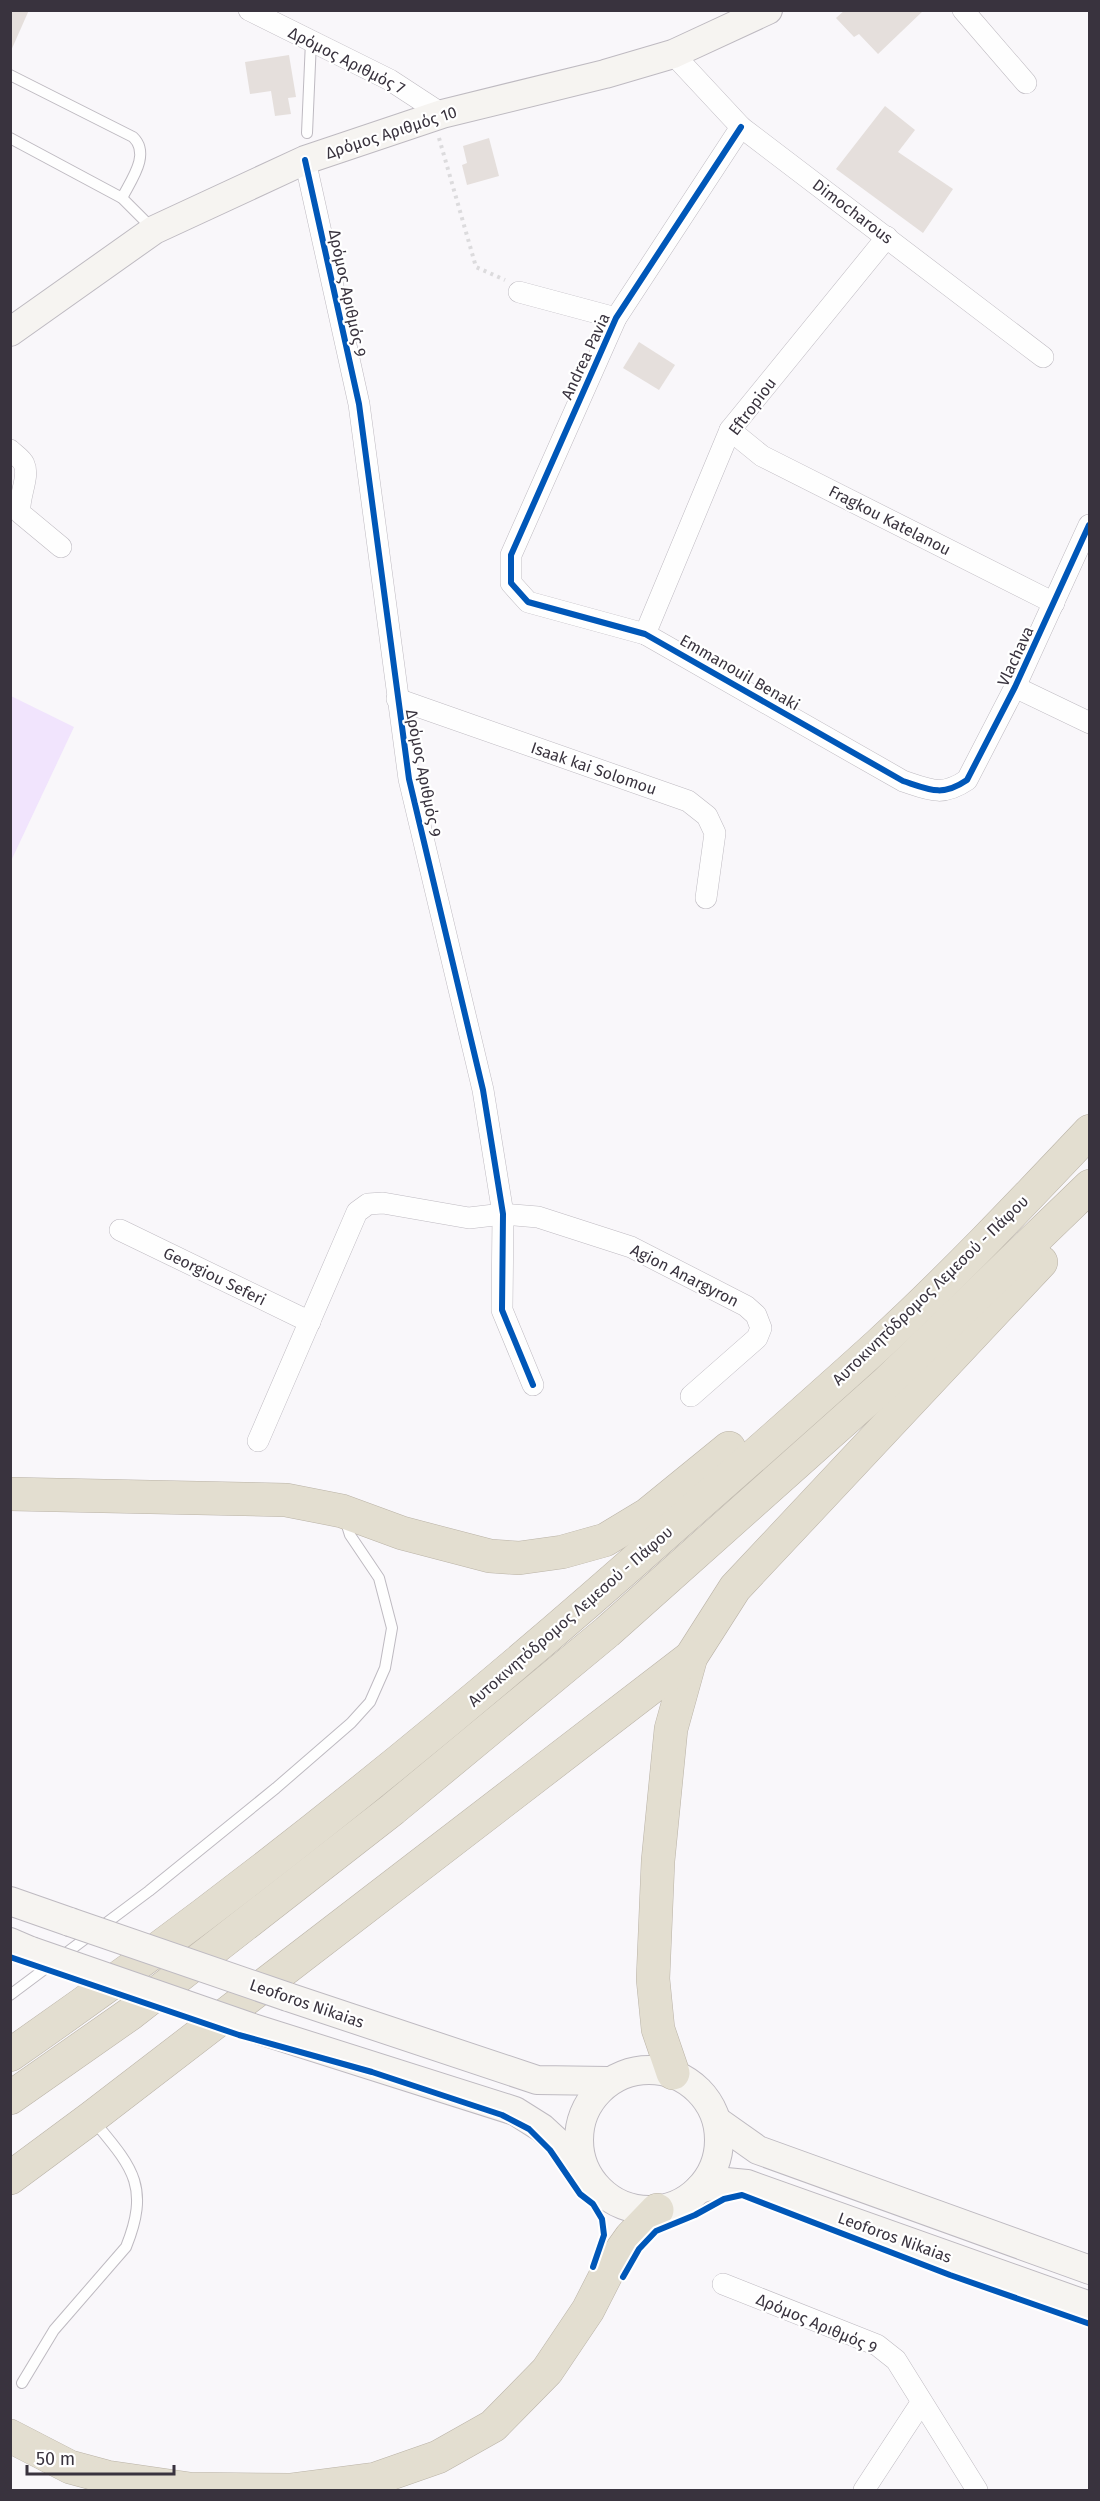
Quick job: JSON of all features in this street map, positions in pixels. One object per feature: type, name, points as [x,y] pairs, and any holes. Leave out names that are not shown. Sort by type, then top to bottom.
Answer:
[{"type":"highway","points":[[10,1494],[276,1500],[342,1511],[402,1533],[490,1556],[519,1558],[562,1552],[605,1539],[648,1514],[700,1473],[880,1317],[985,1217],[1089,1124]]},
{"type":"highway","name":"Αυτοκινητόδρομος Λεμεσού - Πάφου","points":[[10,2055],[90,2000],[357,1795],[570,1619],[880,1343],[1003,1222],[1089,1131]]},
{"type":"highway","name":"Αυτοκινητόδρομος Λεμεσού - Πάφου","points":[[10,2098],[149,1999],[393,1809],[607,1632],[886,1383],[1089,1186]]},
{"type":"highway","points":[[673,2073],[658,2029],[653,1979],[658,1861],[670,1729],[691,1657],[735,1588],[1056,1247],[1089,1206]]},
{"type":"highway","points":[[10,2178],[691,1657]]},
{"type":"highway","points":[[10,2436],[70,2467],[106,2477],[190,2489],[290,2490],[375,2479],[438,2457],[493,2426],[547,2371],[588,2310],[611,2265],[631,2237],[657,2210]]},
{"type":"main road","name":"Δρόμος Αριθμός 10","points":[[10,332],[154,230],[306,147],[605,74],[673,54],[768,10]]},
{"type":"main road","name":"Leoforos Nikaias","points":[[10,1901],[537,2080],[608,2081]]},
{"type":"main road","points":[[21,1946],[250,2027],[515,2111],[542,2128],[581,2164],[593,2185],[611,2200],[633,2210],[657,2210],[680,2203],[699,2189],[713,2169],[719,2145],[717,2121],[708,2101],[693,2084],[673,2073],[651,2069],[628,2072],[608,2081],[581,2117],[577,2141],[581,2164]]},
{"type":"main road","name":"Leoforos Nikaias","points":[[717,2121],[758,2150],[1089,2270]]},
{"type":"main road","name":"Leoforos Nikaias","points":[[699,2189],[726,2182],[747,2184],[1089,2306]]},
{"type":"street","name":"Δρόμος Αριθμός 7","points":[[249,10],[390,80],[438,115]]},
{"type":"street","points":[[963,10],[1026,82]]},
{"type":"street","name":"Dimocharous","points":[[673,54],[741,126],[1042,357]]},
{"type":"street","name":"Andrea Pavia","points":[[511,583],[511,555],[616,318],[741,126]]},
{"type":"street","name":"Δρόμος Αριθμός 9","points":[[306,147],[359,404],[408,778],[483,1090],[503,1214],[502,1310],[533,1385]]},
{"type":"street","name":"Eftropiou","points":[[645,633],[730,430],[887,237]]},
{"type":"street","points":[[519,292],[616,318]]},
{"type":"street","name":"Fragkou Katelanou","points":[[730,430],[762,456],[1054,603]]},
{"type":"street","points":[[10,450],[24,464],[26,476],[18,501],[20,513],[61,547]]},
{"type":"street","name":"Vlachava","points":[[953,790],[968,780],[1015,687],[1089,525]]},
{"type":"street","name":"Emmanouil Benaki","points":[[511,583],[528,602],[645,633],[903,781],[935,791],[953,790]]},
{"type":"street","points":[[1015,687],[1089,723]]},
{"type":"street","name":"Isaak kai Solomou","points":[[397,699],[688,801],[707,816],[715,833],[706,898]]},
{"type":"street","points":[[258,1441],[357,1212],[368,1204],[383,1203],[469,1218],[503,1214]]},
{"type":"street","name":"Agion Anargyron","points":[[503,1214],[538,1217],[631,1247],[746,1306],[756,1315],[761,1328],[757,1338],[691,1396]]},
{"type":"street","name":"Georgiou Seferi","points":[[120,1230],[310,1322]]},
{"type":"street","name":"Δρόμος Αριθμός 9","points":[[723,2284],[877,2345],[896,2360],[977,2490]]},
{"type":"street","points":[[864,2490],[921,2403]]},
{"type":"lane","points":[[306,147],[311,41]]},
{"type":"lane","points":[[10,75],[134,137],[141,149],[138,168],[122,198]]},
{"type":"lane","points":[[10,138],[122,198],[154,230]]},
{"type":"lane","points":[[10,1995],[149,1891],[276,1788],[351,1723],[370,1702],[385,1668],[392,1628],[379,1578],[350,1534],[342,1511]]},
{"type":"lane","points":[[22,2383],[54,2330],[126,2247],[132,2232],[136,2215],[135,2176],[123,2156],[91,2118]]},
{"type":"path","points":[[438,115],[476,267],[503,278],[519,292]]},
{"type":"shaded area","points":[[11,696],[74,727],[11,861]]},
{"type":"building","points":[[10,10],[29,10],[10,53]]},
{"type":"building","points":[[845,10],[924,10],[878,54],[859,34],[854,37],[836,18]]},
{"type":"building","points":[[289,55],[296,97],[288,98],[291,114],[275,116],[271,91],[250,94],[245,62]]},
{"type":"building","points":[[885,106],[915,130],[898,152],[953,189],[923,233],[836,169]]},
{"type":"building","points":[[489,138],[499,176],[467,185],[462,165],[467,163],[463,146]]},
{"type":"building","points":[[639,342],[675,365],[659,390],[623,368]]},
{"type":"cycle path","points":[[741,127],[616,318],[511,555],[511,583],[528,602],[645,634],[903,781],[929,789],[943,790],[967,780],[1015,687],[1089,525]]},
{"type":"cycle path","points":[[305,160],[359,404],[409,779],[483,1090],[503,1214],[502,1310],[533,1385]]},
{"type":"cycle path","points":[[10,1957],[239,2035],[372,2072],[502,2115],[529,2129],[550,2150],[580,2194],[593,2204],[602,2219],[604,2235],[593,2267]]},
{"type":"cycle path","points":[[623,2277],[639,2249],[656,2231],[695,2215],[724,2199],[742,2195],[950,2275],[1090,2324]]}]
